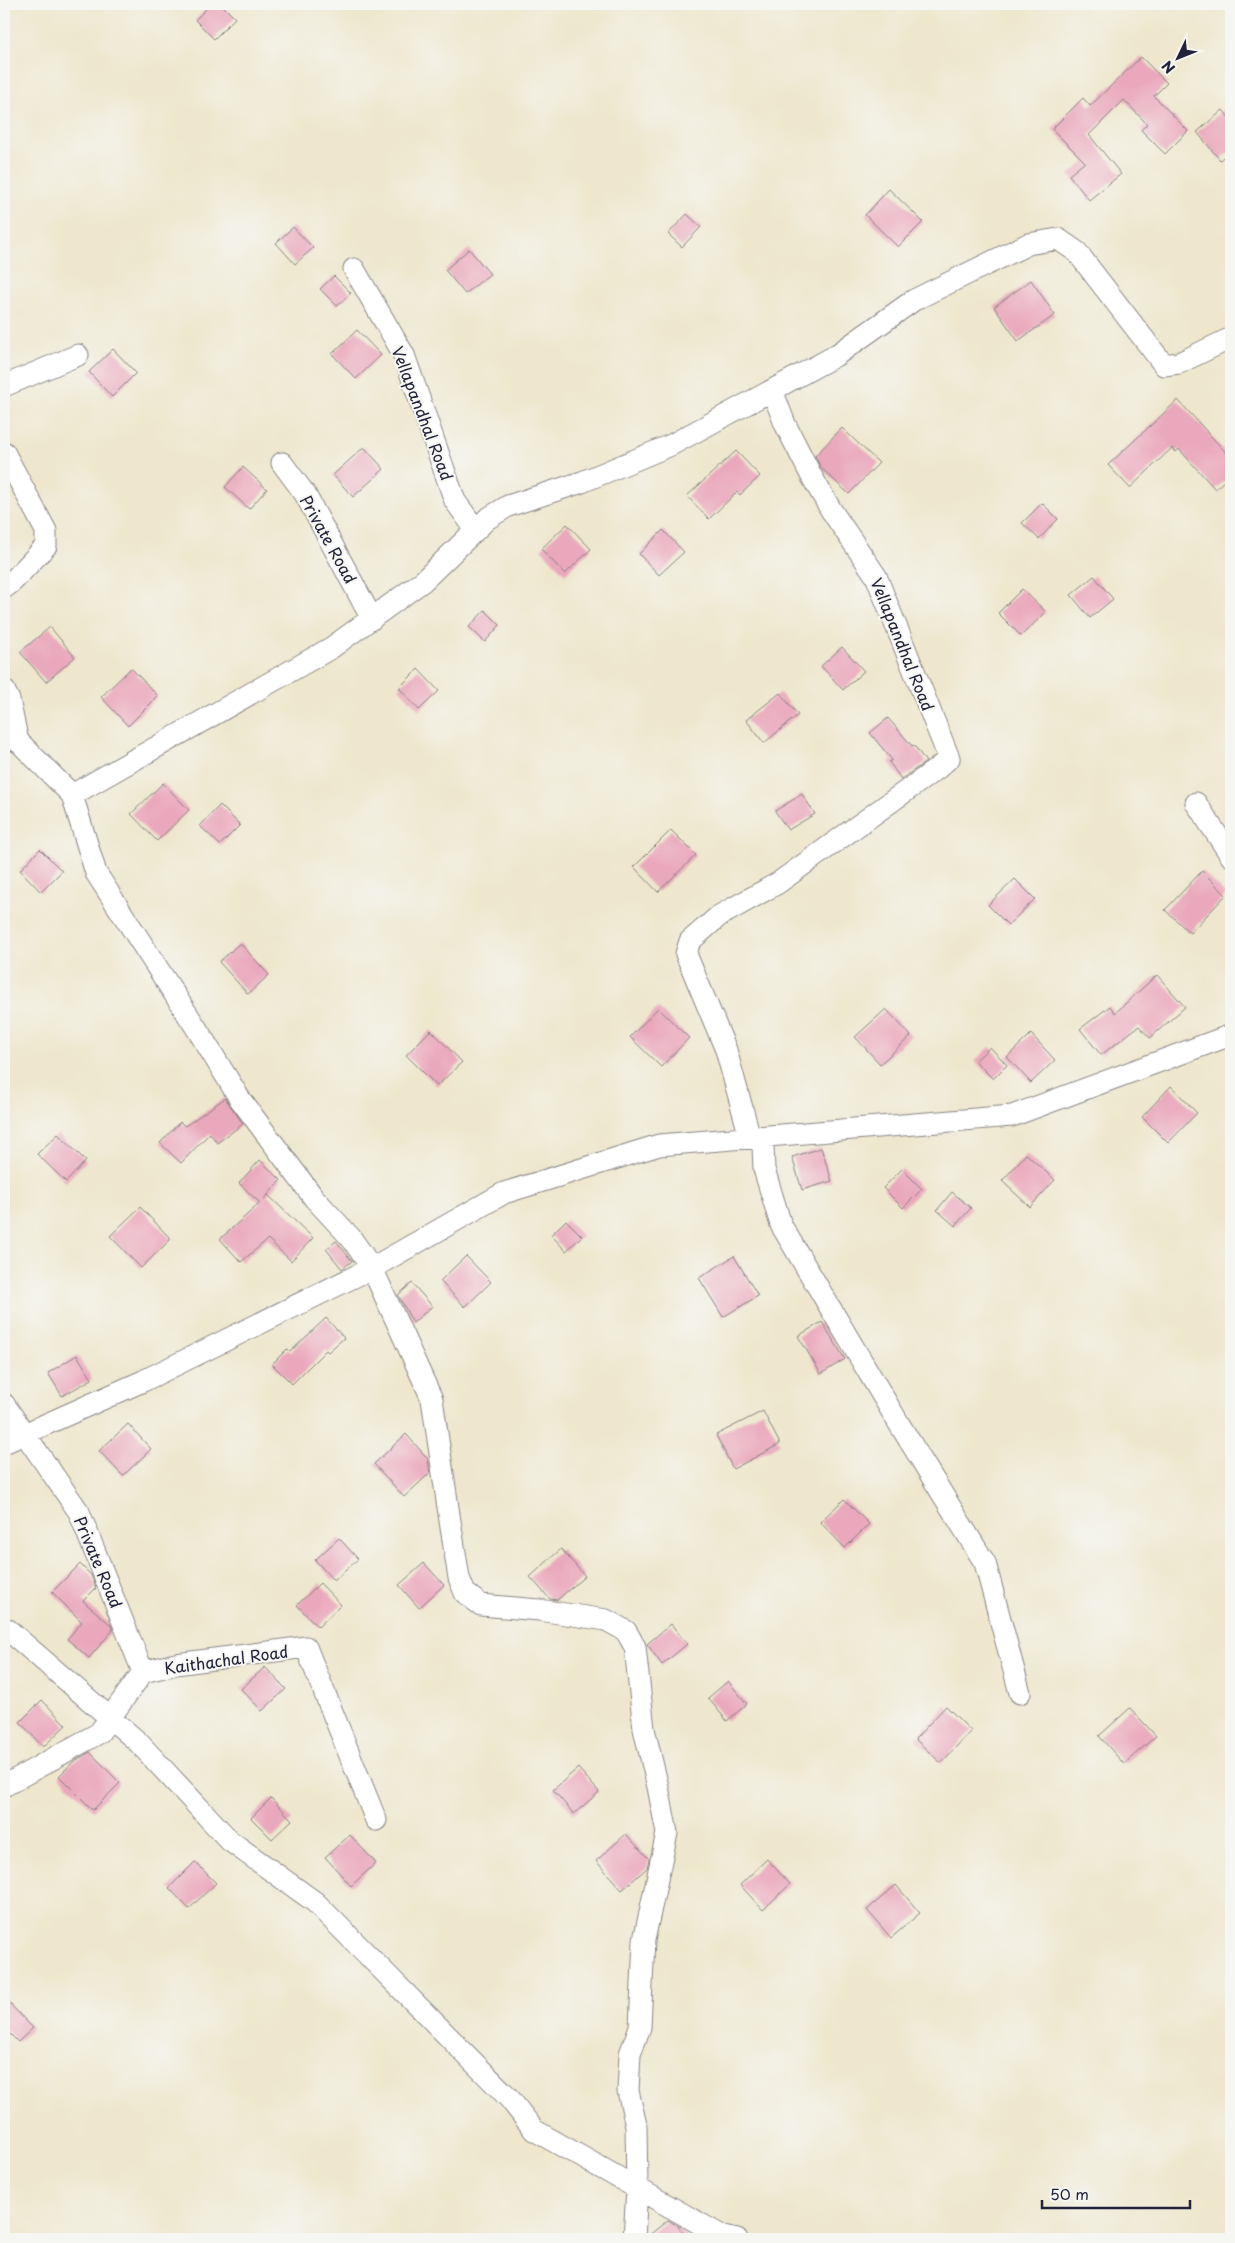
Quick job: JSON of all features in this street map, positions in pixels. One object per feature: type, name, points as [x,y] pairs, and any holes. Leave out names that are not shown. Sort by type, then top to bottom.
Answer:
[{"type":"street","points":[[72,795],[331,648],[423,581],[487,519],[508,506],[582,482],[671,444],[834,356],[914,300],[1028,244],[1058,239],[1077,252],[1164,365],[1179,363],[1231,338]]},
{"type":"street","name":"Vellapandhal Road","points":[[354,270],[404,355],[455,501],[476,530]]},
{"type":"street","points":[[4,386],[78,354]]},
{"type":"street","name":"Vellapandhal Road","points":[[754,1138],[726,1050],[686,954],[690,941],[719,916],[778,883],[938,768],[949,758],[876,576],[831,510],[812,477],[785,424],[772,390]]},
{"type":"street","points":[[4,452],[46,531],[46,546],[4,588]]},
{"type":"street","name":"Private Road","points":[[282,462],[305,494],[372,619]]},
{"type":"street","points":[[4,690],[9,700],[11,734],[72,795],[96,872],[240,1099],[314,1198],[351,1238],[372,1268],[432,1399],[450,1521],[460,1578],[465,1593],[481,1605],[539,1610],[606,1620],[626,1631],[635,1647],[644,1729],[658,1787],[666,1833],[644,1940],[640,2028],[630,2054],[628,2091],[636,2125],[637,2188],[634,2239]]},
{"type":"street","points":[[1196,803],[1231,856]]},
{"type":"street","points":[[4,1443],[143,1381],[372,1268],[504,1193],[659,1145],[1012,1116],[1231,1035]]},
{"type":"street","points":[[754,1138],[763,1147],[764,1169],[781,1224],[901,1427],[985,1563],[1020,1693]]},
{"type":"street","points":[[4,1404],[24,1434]]},
{"type":"street","name":"Private Road","points":[[24,1434],[79,1512],[143,1672]]},
{"type":"street","points":[[4,1629],[7,1629],[138,1742],[230,1841],[315,1902],[509,2098],[534,2130],[720,2235],[737,2239]]},
{"type":"street","name":"Kaithachal Road","points":[[4,1786],[99,1733],[143,1672],[176,1664],[306,1647],[376,1820]]},
{"type":"building","points":[[211,4],[221,4],[235,18],[214,39],[195,20]]},
{"type":"building","points":[[1141,57],[1167,83],[1154,96],[1188,131],[1165,154],[1141,130],[1147,124],[1124,100],[1089,135],[1121,174],[1089,200],[1069,175],[1085,162],[1052,129],[1083,98],[1090,106]]},
{"type":"building","points":[[1223,110],[1231,120],[1231,150],[1220,160],[1197,132]]},
{"type":"building","points":[[889,189],[923,222],[898,247],[865,215]]},
{"type":"building","points":[[687,214],[701,227],[682,247],[668,234]]},
{"type":"building","points":[[293,227],[313,248],[295,264],[276,243]]},
{"type":"building","points":[[469,249],[490,274],[465,294],[445,270]]},
{"type":"building","points":[[334,276],[351,293],[337,306],[320,289]]},
{"type":"building","points":[[1031,280],[1055,315],[1018,341],[994,307]]},
{"type":"building","points":[[357,330],[381,355],[356,379],[332,354]]},
{"type":"building","points":[[113,349],[136,373],[112,397],[89,372]]},
{"type":"building","points":[[1178,400],[1231,458],[1231,475],[1215,489],[1179,449],[1176,452],[1172,448],[1130,488],[1108,465]]},
{"type":"building","points":[[842,428],[879,463],[849,494],[821,468],[815,456]]},
{"type":"building","points":[[364,447],[384,469],[353,497],[333,475]]},
{"type":"building","points":[[736,451],[760,476],[740,495],[737,492],[709,519],[687,496]]},
{"type":"building","points":[[243,467],[267,489],[249,509],[225,487]]},
{"type":"building","points":[[1042,503],[1058,519],[1039,539],[1022,523]]},
{"type":"building","points":[[567,524],[591,549],[565,574],[541,549]]},
{"type":"building","points":[[663,530],[684,552],[659,575],[639,554]]},
{"type":"building","points":[[1094,576],[1113,599],[1090,618],[1071,595]]},
{"type":"building","points":[[1022,589],[1046,612],[1021,636],[998,613]]},
{"type":"building","points":[[485,610],[500,625],[485,642],[469,627]]},
{"type":"building","points":[[50,627],[75,657],[46,682],[20,652]]},
{"type":"building","points":[[842,647],[864,671],[843,690],[821,666]]},
{"type":"building","points":[[131,668],[158,696],[128,726],[101,697]]},
{"type":"building","points":[[418,669],[439,691],[419,710],[399,688]]},
{"type":"building","points":[[780,693],[798,715],[764,743],[746,720]]},
{"type":"building","points":[[888,718],[912,746],[914,745],[926,762],[901,779],[889,762],[892,760],[870,733]]},
{"type":"building","points":[[163,783],[189,810],[157,841],[131,814]]},
{"type":"building","points":[[802,794],[815,814],[788,830],[775,811]]},
{"type":"building","points":[[220,805],[240,825],[220,845],[200,826]]},
{"type":"building","points":[[671,830],[696,855],[658,892],[634,867]]},
{"type":"building","points":[[40,849],[62,871],[41,892],[20,870]]},
{"type":"building","points":[[1202,871],[1226,895],[1190,933],[1165,910]]},
{"type":"building","points":[[1015,879],[1035,899],[1008,925],[988,905]]},
{"type":"building","points":[[240,943],[269,975],[248,994],[219,962]]},
{"type":"building","points":[[1157,975],[1185,1007],[1150,1038],[1139,1026],[1101,1055],[1080,1029],[1110,1006],[1115,1013]]},
{"type":"building","points":[[658,1008],[689,1038],[661,1067],[630,1037]]},
{"type":"building","points":[[886,1009],[911,1036],[880,1064],[855,1037]]},
{"type":"building","points":[[431,1030],[462,1062],[437,1086],[406,1055]]},
{"type":"building","points":[[1031,1034],[1055,1060],[1031,1083],[1007,1057]]},
{"type":"building","points":[[990,1047],[1007,1065],[993,1079],[975,1061]]},
{"type":"building","points":[[1171,1086],[1197,1113],[1168,1143],[1142,1117]]},
{"type":"building","points":[[225,1098],[243,1124],[217,1143],[210,1133],[181,1163],[160,1143],[180,1122],[185,1126]]},
{"type":"building","points":[[58,1134],[86,1161],[66,1182],[37,1154]]},
{"type":"building","points":[[821,1148],[832,1181],[802,1190],[792,1157]]},
{"type":"building","points":[[1026,1154],[1055,1180],[1030,1207],[1002,1181]]},
{"type":"building","points":[[260,1160],[281,1180],[264,1199],[268,1195],[313,1238],[291,1261],[268,1239],[241,1262],[220,1239],[260,1203],[239,1183]]},
{"type":"building","points":[[902,1169],[922,1189],[903,1208],[883,1188]]},
{"type":"building","points":[[952,1192],[971,1208],[955,1226],[937,1210]]},
{"type":"building","points":[[140,1207],[171,1239],[141,1268],[110,1236]]},
{"type":"building","points":[[566,1220],[582,1236],[566,1251],[551,1235]]},
{"type":"building","points":[[336,1241],[352,1261],[342,1269],[326,1249]]},
{"type":"building","points":[[466,1256],[491,1282],[465,1307],[440,1281]]},
{"type":"building","points":[[734,1256],[758,1296],[723,1317],[699,1278]]},
{"type":"building","points":[[412,1283],[432,1306],[413,1323],[398,1295]]},
{"type":"building","points":[[326,1318],[344,1338],[328,1352],[326,1350],[292,1384],[272,1364],[287,1349],[290,1352]]},
{"type":"building","points":[[822,1322],[845,1359],[821,1374],[798,1336]]},
{"type":"building","points":[[77,1355],[92,1379],[62,1396],[48,1373]]},
{"type":"building","points":[[763,1411],[780,1444],[733,1469],[716,1435]]},
{"type":"building","points":[[128,1424],[151,1449],[123,1476],[99,1451]]},
{"type":"building","points":[[406,1434],[428,1459],[430,1473],[404,1497],[374,1464]]},
{"type":"building","points":[[844,1499],[869,1524],[845,1548],[820,1522]]},
{"type":"building","points":[[339,1538],[358,1559],[334,1581],[315,1560]]},
{"type":"building","points":[[561,1549],[585,1576],[557,1600],[550,1599],[530,1577]]},
{"type":"building","points":[[424,1563],[444,1585],[419,1608],[399,1585]]},
{"type":"building","points":[[80,1564],[91,1575],[96,1588],[83,1601],[110,1624],[113,1630],[89,1658],[67,1639],[82,1622],[52,1592]]},
{"type":"building","points":[[320,1583],[341,1605],[318,1627],[297,1605]]},
{"type":"building","points":[[671,1624],[687,1644],[662,1665],[647,1644]]},
{"type":"building","points":[[265,1667],[286,1689],[262,1711],[241,1689]]},
{"type":"building","points":[[728,1681],[747,1704],[727,1721],[708,1698]]},
{"type":"building","points":[[42,1700],[66,1725],[43,1747],[20,1722]]},
{"type":"building","points":[[946,1706],[971,1731],[941,1763],[915,1739]]},
{"type":"building","points":[[1130,1708],[1156,1736],[1124,1764],[1099,1736]]},
{"type":"building","points":[[90,1752],[120,1783],[93,1810],[59,1776],[73,1762]]},
{"type":"building","points":[[578,1768],[599,1792],[574,1814],[553,1790]]},
{"type":"building","points":[[271,1798],[292,1820],[272,1839],[251,1818]]},
{"type":"building","points":[[626,1834],[649,1859],[647,1868],[622,1890],[596,1861]]},
{"type":"building","points":[[350,1835],[376,1863],[351,1886],[325,1857]]},
{"type":"building","points":[[767,1859],[790,1884],[763,1910],[740,1885]]},
{"type":"building","points":[[195,1862],[216,1883],[189,1909],[169,1888]]},
{"type":"building","points":[[896,1885],[920,1913],[891,1938],[867,1910]]},
{"type":"building","points":[[4,1998],[33,2028],[18,2042],[4,2028]]},
{"type":"building","points":[[668,2220],[678,2226],[689,2239],[647,2239],[647,2237]]}]
